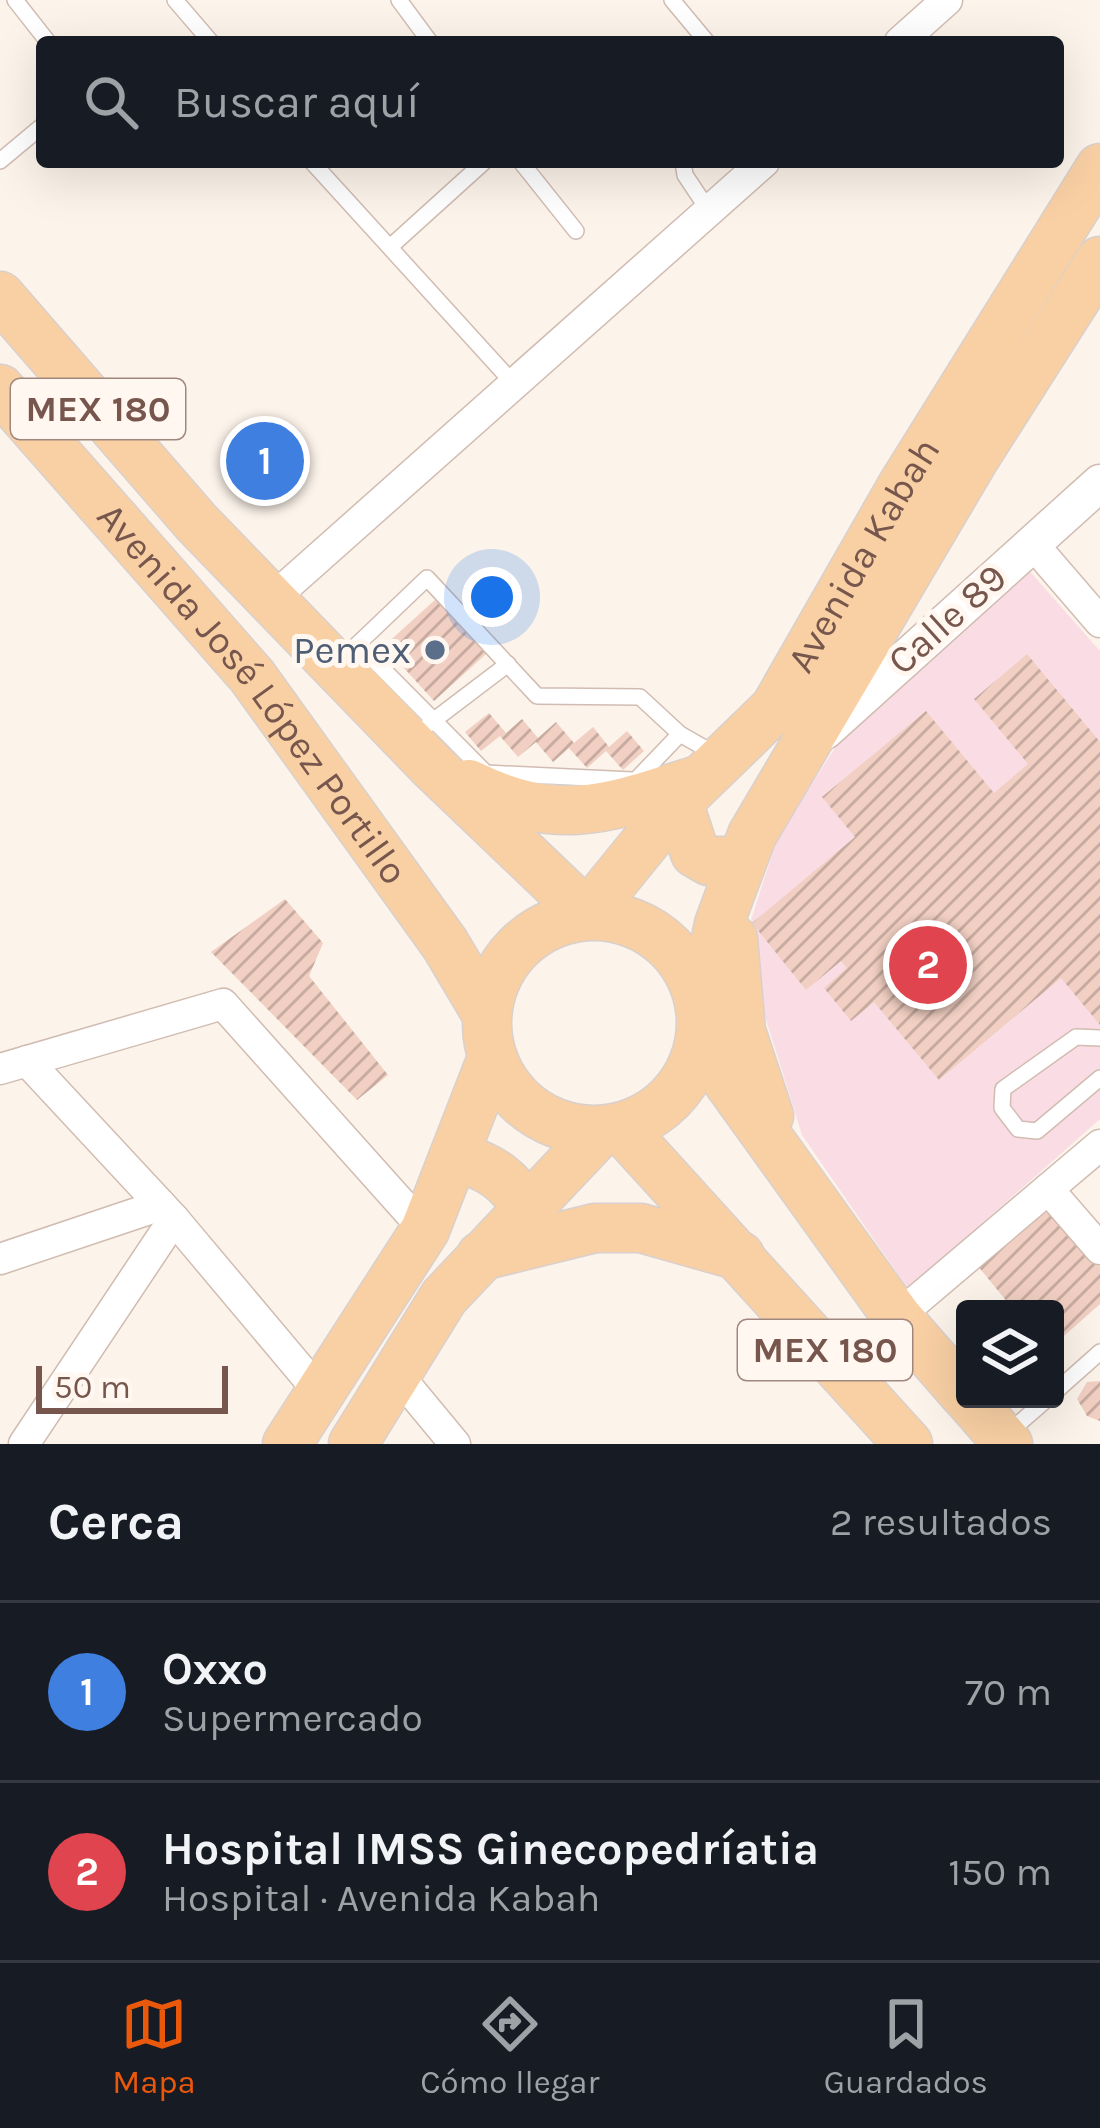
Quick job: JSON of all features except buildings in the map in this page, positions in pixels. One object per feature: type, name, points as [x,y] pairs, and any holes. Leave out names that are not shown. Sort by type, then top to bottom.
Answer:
[{"type":"main road","name":"Avenida Kabah","points":[[587,914],[701,780],[775,708],[902,486],[1100,168]]},
{"type":"main road","name":"Avenida Kabah","points":[[701,1027],[736,874],[795,757],[1100,261]]},
{"type":"main road","name":"Avenida José López Portillo","points":[[0,296],[271,600],[347,654],[587,914]]},
{"type":"main road","name":"Avenida José López Portillo","points":[[0,389],[252,676],[445,944],[489,1035]]},
{"type":"main road","points":[[425,742],[515,806],[545,812],[701,780],[695,853],[736,874],[734,990],[741,1031],[784,1161]]},
{"type":"main road","points":[[287,1444],[425,1231],[458,1157],[489,1035],[494,981],[511,952],[547,925],[587,914],[628,920],[663,940],[689,971],[701,1027],[685,1082],[658,1111],[611,1130],[476,1257],[444,1297],[353,1444]]},
{"type":"main road","name":"MEX 180","points":[[701,1027],[784,1161],[897,1317],[956,1384]]},
{"type":"main road","points":[[489,1035],[516,1098],[555,1124],[611,1130]]},
{"type":"main road","name":"MEX 180","points":[[611,1130],[741,1256],[908,1444]]},
{"type":"main road","points":[[458,1157],[488,1166],[513,1185],[528,1210]]},
{"type":"main road","points":[[476,1257],[595,1228],[641,1228],[741,1256]]},
{"type":"main road","name":"MEX 180","points":[[976,1408],[1005,1441]]},
{"type":"street","points":[[907,36],[947,0]]},
{"type":"street","points":[[271,600],[757,168]]},
{"type":"street","name":"Calle 89","points":[[795,757],[1100,483]]},
{"type":"street","points":[[1032,543],[1100,622]]},
{"type":"street","points":[[14,1065],[223,1004],[425,1231]]},
{"type":"street","points":[[14,1065],[168,1212],[321,1394]]},
{"type":"street","points":[[897,1317],[1100,1145]]},
{"type":"street","points":[[1048,1189],[1100,1249]]},
{"type":"street","points":[[0,1258],[168,1212]]},
{"type":"street","points":[[24,1444],[168,1212]]},
{"type":"street","points":[[397,1374],[455,1444]]},
{"type":"lane","points":[[15,0],[43,36]]},
{"type":"lane","points":[[399,0],[426,36]]},
{"type":"lane","points":[[672,0],[702,36]]},
{"type":"lane","points":[[178,1],[206,36]]},
{"type":"lane","points":[[0,161],[36,131]]},
{"type":"lane","points":[[318,168],[514,384]]},
{"type":"lane","points":[[390,247],[477,168]]},
{"type":"lane","points":[[526,168],[576,231]]},
{"type":"lane","points":[[684,168],[709,211]]},
{"type":"lane","points":[[347,654],[427,578],[537,696],[640,697],[680,734],[701,780]]},
{"type":"lane","points":[[425,742],[508,664]]},
{"type":"lane","points":[[622,794],[680,734]]},
{"type":"lane","points":[[1100,1038],[1076,1037],[1003,1088],[1002,1108],[1018,1130],[1037,1131],[1100,1078]]},
{"type":"lane","points":[[1064,1384],[1100,1352]]},
{"type":"lane","points":[[1005,1441],[1038,1408]]},
{"type":"shaded area","points":[[1026,567],[1100,651],[1100,1119],[908,1289],[802,1135],[763,1010],[751,920],[778,836],[837,745]]},
{"type":"place","name":"Oxxo","points":[[265,461]]},
{"type":"place","name":"Pemex","points":[[435,650]]},
{"type":"place","name":"Hospital IMSS Ginecopedríatia","points":[[928,965]]}]
